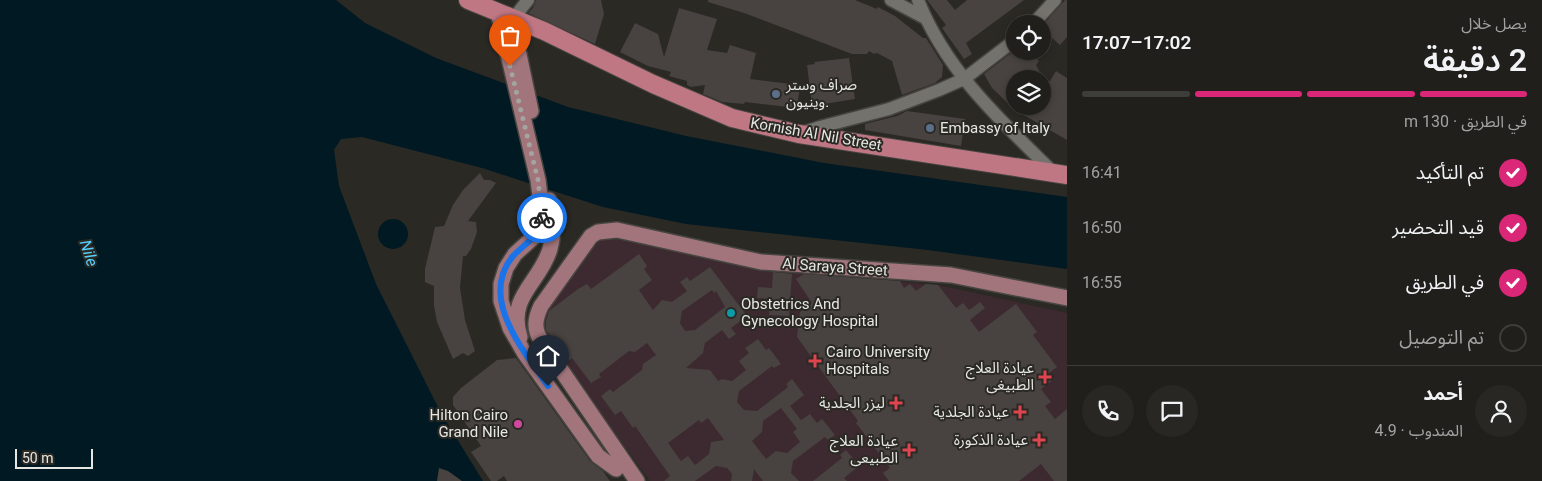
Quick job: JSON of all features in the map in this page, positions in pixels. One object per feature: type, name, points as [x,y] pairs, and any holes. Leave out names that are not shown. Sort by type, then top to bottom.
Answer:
[{"type":"highway","name":"Kornish Al Nil Street","points":[[468,0],[517,19],[653,84],[732,118],[799,134],[1061,174]]},
{"type":"main road","points":[[498,12],[512,48],[536,171],[553,232],[548,256],[526,289],[518,307],[518,326],[523,344],[616,469]]},
{"type":"main road","points":[[512,48],[517,19]]},
{"type":"main road","points":[[546,208],[540,228],[530,241],[515,254],[506,268],[501,284],[501,301],[510,328],[525,354],[598,456],[633,481]]},
{"type":"main road","name":"Al Saraya Street","points":[[637,481],[542,342],[535,327],[536,317],[541,306],[591,236],[598,232],[617,230],[761,262],[951,275],[1067,298]]},
{"type":"main road","points":[[530,241],[542,246],[548,256]]},
{"type":"main road","points":[[501,301],[508,308],[518,307]]},
{"type":"street","points":[[517,19],[528,0]]},
{"type":"street","points":[[891,0],[925,18]]},
{"type":"street","points":[[918,0],[925,18],[936,37],[964,79],[1009,129],[1061,174]]},
{"type":"street","points":[[1041,15],[1055,0]]},
{"type":"street","points":[[799,134],[889,110],[964,79],[1006,47]]},
{"type":"shaded area","name":"Cairo University Hospitals","points":[[615,237],[760,270],[938,285],[1067,313],[1067,481],[650,481],[544,336],[540,313],[595,242],[599,239]]},
{"type":"water","name":"Nile","points":[[0,0],[336,0],[365,23],[436,58],[568,107],[686,136],[824,163],[1067,197],[1067,269],[928,250],[686,224],[603,207],[482,168],[362,137],[341,139],[334,150],[339,186],[376,284],[441,413],[483,481],[0,481]]},
{"type":"water","points":[[393,219],[404,223],[408,234],[404,245],[393,249],[382,245],[378,234],[382,223]]},
{"type":"building","points":[[536,0],[601,0],[604,14],[595,44],[528,13],[533,8]]},
{"type":"building","points":[[708,0],[855,0],[877,9],[878,7],[895,16],[923,38],[926,38],[943,65],[942,77],[935,83],[902,95],[892,61],[877,53],[874,54],[869,51],[867,54],[852,54],[744,13],[708,2]]},
{"type":"building","points":[[927,0],[947,0],[955,10],[967,0],[1024,0],[966,43],[972,54],[964,59],[942,28],[946,25]]},
{"type":"building","points":[[1067,0],[1067,37],[1060,45],[1051,37],[1051,16]]},
{"type":"building","points":[[679,8],[717,19],[707,50],[727,53],[730,45],[756,53],[750,79],[800,85],[797,108],[745,102],[744,104],[722,102],[703,94],[705,85],[691,87],[687,85],[687,81],[669,76],[671,72],[648,66],[620,52],[635,23],[658,34],[664,57]]},
{"type":"building","points":[[1006,57],[1006,60],[1039,61],[1036,65],[1039,70],[1006,70],[1006,101],[992,88],[984,74]]},
{"type":"building","points":[[849,58],[855,99],[812,106],[807,65],[815,64],[814,62]]},
{"type":"building","points":[[1056,71],[1067,78],[1067,140],[1024,115],[1051,115],[1051,79]]},
{"type":"building","name":"Embassy of Italy","points":[[907,111],[965,119],[961,146],[865,130],[865,124],[897,116]]},
{"type":"building","points":[[480,173],[484,180],[496,183],[468,221],[476,222],[477,232],[471,249],[466,256],[463,256],[460,288],[465,320],[475,351],[468,356],[463,353],[453,359],[437,322],[434,306],[434,286],[425,282],[425,269],[435,227],[444,226],[453,205],[463,190]]},
{"type":"building","points":[[639,254],[647,266],[644,269],[652,280],[639,290],[653,310],[662,300],[672,302],[687,291],[680,282],[687,277],[690,281],[710,267],[747,316],[731,328],[736,334],[729,339],[722,330],[705,343],[703,353],[686,368],[710,370],[718,381],[722,379],[732,381],[746,370],[739,361],[749,353],[745,348],[758,339],[766,350],[769,348],[781,364],[774,368],[772,366],[739,391],[737,402],[744,410],[757,411],[788,387],[786,384],[792,379],[804,395],[790,406],[801,420],[810,414],[817,423],[822,419],[835,435],[828,440],[825,437],[793,461],[791,473],[799,481],[763,481],[754,469],[752,481],[731,481],[732,474],[727,468],[716,466],[695,481],[664,481],[670,476],[635,426],[633,428],[621,411],[615,415],[601,396],[610,389],[613,392],[642,370],[643,364],[656,355],[647,343],[635,352],[629,351],[599,374],[601,377],[591,383],[572,358],[567,362],[546,330],[549,311],[587,284],[591,289]],"holes":[[[712,290],[714,293],[716,291],[725,307],[695,330],[685,331],[680,323],[682,311]],[[781,408],[797,429],[793,432],[800,442],[787,453],[776,451],[766,459],[752,441],[762,432],[763,421]],[[708,418],[724,440],[711,442],[709,454],[695,465],[688,456],[681,461],[668,443],[699,420],[701,423]]]},
{"type":"building","points":[[773,272],[792,274],[789,316],[769,315],[771,299],[757,298],[758,287],[772,288]]},
{"type":"building","points":[[804,274],[900,281],[904,288],[910,284],[916,291],[926,284],[938,285],[956,308],[963,303],[969,310],[980,302],[985,308],[970,320],[979,332],[1016,304],[1037,332],[1033,335],[1057,367],[1049,373],[1054,379],[1041,389],[1051,402],[1045,406],[1055,419],[1067,409],[1067,481],[1054,481],[1041,464],[1019,481],[889,481],[883,473],[890,468],[856,423],[858,421],[797,337],[800,312],[812,303],[796,279]]},
{"type":"building","name":"Hilton Cairo Grand Nile","points":[[516,358],[590,461],[603,471],[610,481],[507,481],[504,476],[497,481],[491,481],[471,452],[481,446],[453,405],[453,397],[461,388],[497,360]]},
{"type":"building","points":[[846,450],[859,466],[844,478],[847,481],[813,481],[842,458],[840,455]]},
{"type":"building","points":[[439,468],[448,471],[462,481],[437,481]]},
{"type":"way so far","points":[[510,66],[538,180],[542,218]]},
{"type":"place","name":"صراف وستر وينيون.","points":[[776,94]]},
{"type":"place","name":"Embassy of Italy","points":[[930,128]]},
{"type":"place","name":"Obstetrics And Gynecology Hospital","points":[[731,313]]},
{"type":"place","name":"Cairo University Hospitals","points":[[815,361]]},
{"type":"place","name":"عيادة العلاج الطبيغى","points":[[1045,377]]},
{"type":"place","name":"ليزر الجلدية","points":[[896,403]]},
{"type":"place","name":"عيادة الجلدية","points":[[1020,412]]},
{"type":"place","name":"Hilton Cairo Grand Nile","points":[[518,424]]},
{"type":"place","name":"عيادة الذكورة","points":[[1039,440]]},
{"type":"place","name":"عيادة العلاج الطبيعى","points":[[909,450]]},
{"type":"route","points":[[542,218],[542,224],[534,238],[510,260],[502,276],[500,292],[503,309],[510,328],[525,354],[548,386]]}]
